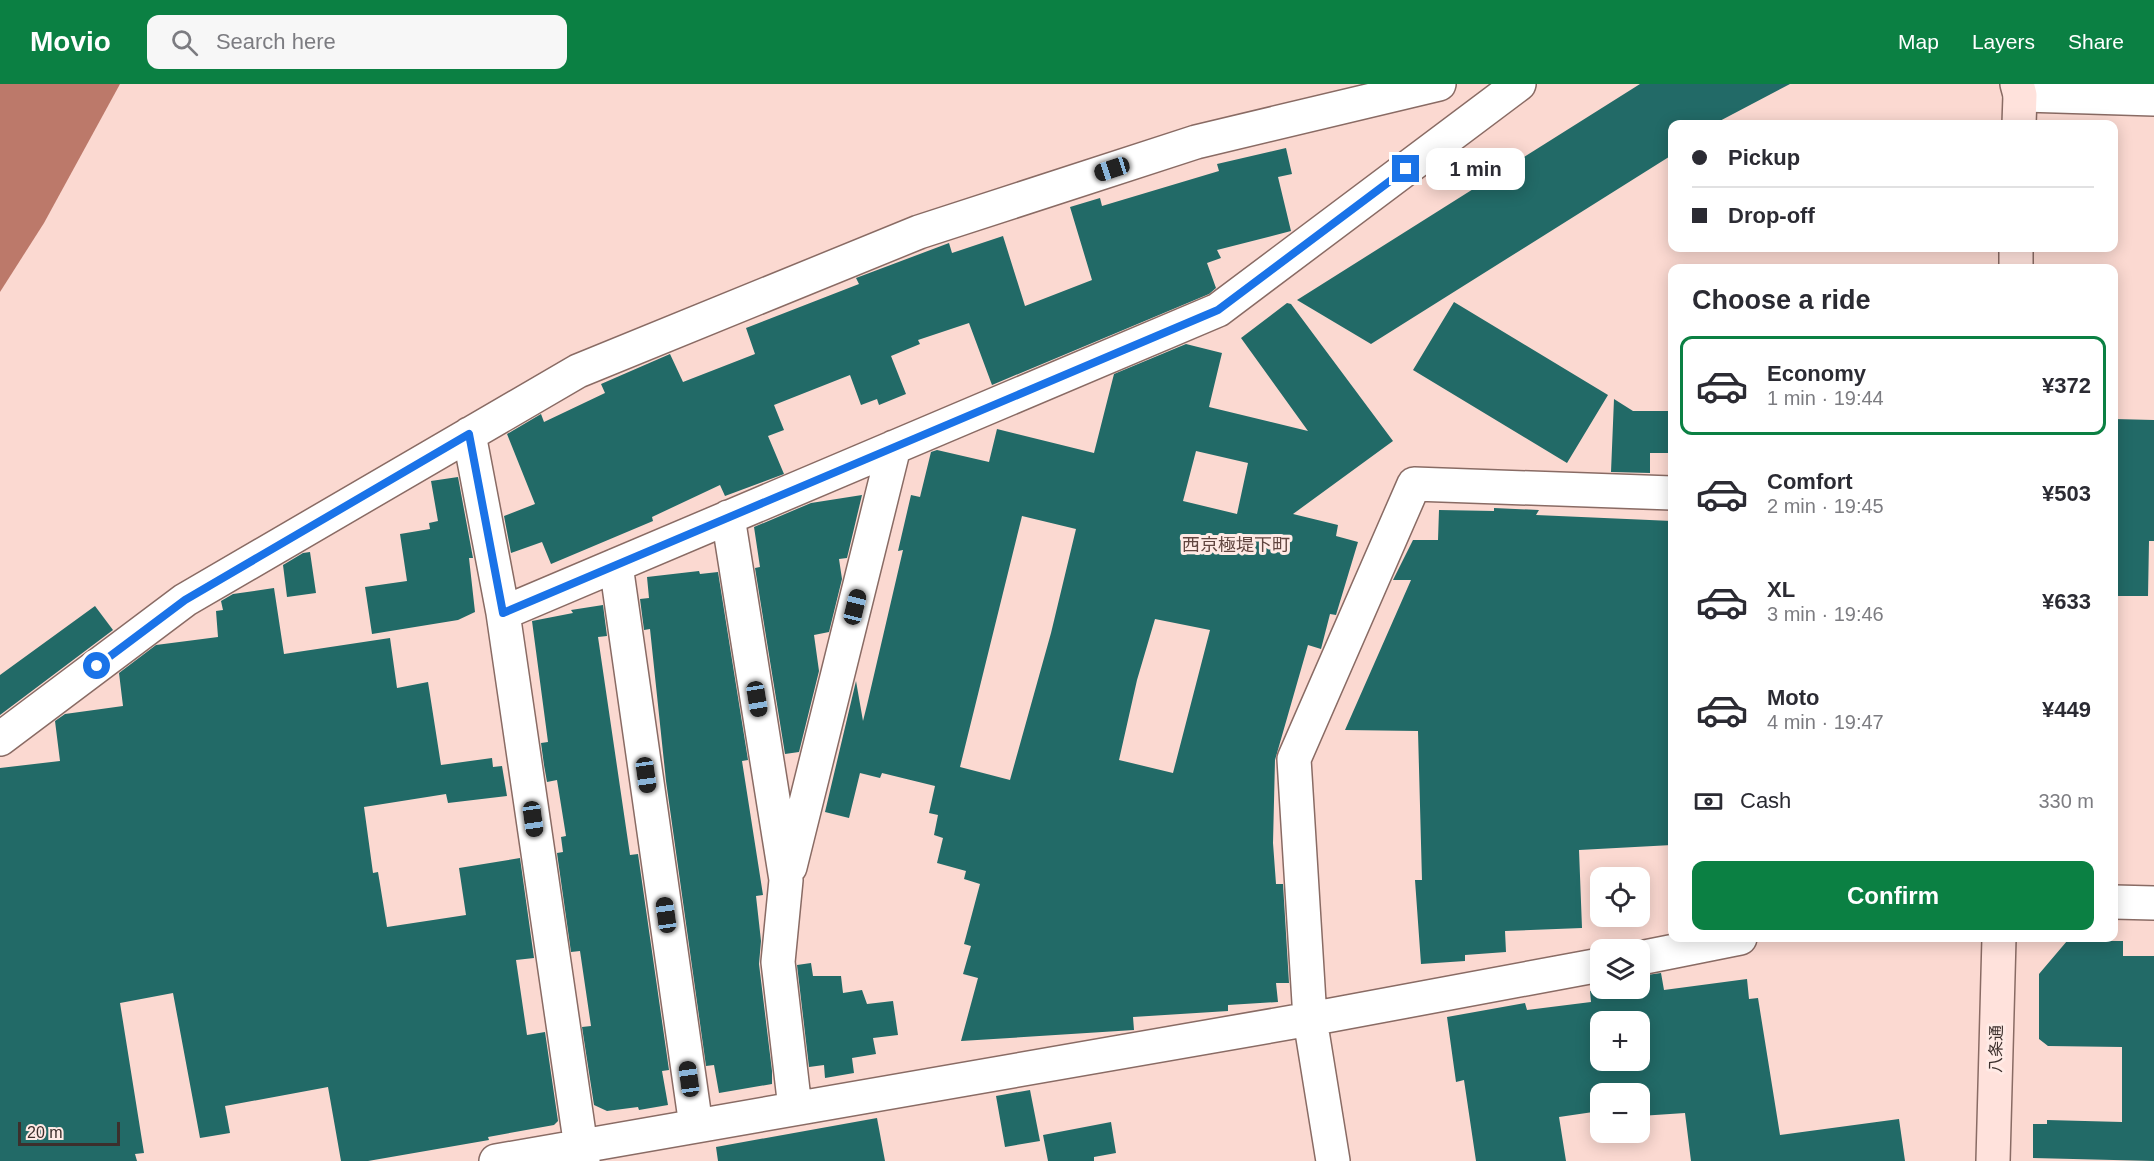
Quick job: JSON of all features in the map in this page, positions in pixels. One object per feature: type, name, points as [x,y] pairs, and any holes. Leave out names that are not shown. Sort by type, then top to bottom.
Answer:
[{"type":"main road","name":"八条通","points":[[1993,1161],[1999,942]]},
{"type":"street","points":[[0,739],[185,600],[578,371],[919,232],[1196,142],[1439,84]]},
{"type":"street","points":[[503,613],[1218,310],[1519,84]]},
{"type":"street","points":[[2019,101],[2154,99]]},
{"type":"street","points":[[469,434],[503,613],[582,1153]]},
{"type":"street","points":[[795,1108],[778,962],[786,880],[894,447]]},
{"type":"street","points":[[1333,1161],[1310,1019],[1294,759],[1414,484],[1668,493]]},
{"type":"street","points":[[728,517],[786,880]]},
{"type":"street","points":[[616,565],[696,1126]]},
{"type":"street","points":[[2118,902],[2154,903]]},
{"type":"street","points":[[1650,956],[1720,942]]},
{"type":"street","points":[[495,1161],[582,1153],[696,1126],[1310,1019],[1590,967]]},
{"type":"shaded area","points":[[0,84],[120,84],[44,223],[0,292]]},
{"type":"building","points":[[1640,84],[1790,84],[1722,120],[1668,120],[1668,158],[1371,344],[1297,300]]},
{"type":"building","points":[[1286,148],[1292,174],[1278,177],[1291,231],[1217,250],[1221,258],[1207,263],[1216,288],[1209,294],[992,385],[969,323],[918,340],[920,344],[891,356],[906,394],[879,405],[877,399],[861,405],[850,375],[774,405],[784,430],[768,436],[784,474],[725,496],[720,485],[652,517],[653,521],[551,564],[542,542],[511,553],[504,516],[535,504],[507,434],[541,414],[544,422],[605,393],[601,384],[670,354],[683,382],[755,354],[746,328],[859,284],[856,278],[949,243],[952,253],[1003,236],[1025,306],[1092,280],[1070,207],[1100,198],[1102,206],[1219,171],[1217,164]]},
{"type":"building","points":[[1454,302],[1608,395],[1567,463],[1413,370]]},
{"type":"building","points":[[1287,303],[1291,304],[1393,441],[1293,514],[1338,525],[1336,536],[1358,542],[1336,615],[1330,614],[1321,649],[1308,645],[1275,760],[1273,843],[1276,884],[1283,884],[1289,983],[1276,983],[1278,1002],[1228,1005],[1228,1011],[1133,1017],[1134,1030],[961,1041],[978,978],[963,974],[971,946],[964,944],[980,884],[964,879],[966,871],[937,863],[943,838],[934,835],[938,815],[929,813],[935,786],[882,773],[880,778],[860,773],[849,818],[825,812],[856,681],[863,721],[903,550],[898,551],[911,495],[920,497],[931,452],[937,450],[989,462],[997,429],[1094,453],[1114,374],[1186,344],[1222,353],[1209,407],[1308,431],[1241,338]],"holes":[[[1196,451],[1248,463],[1237,514],[1183,501]],[[1022,516],[1076,529],[1051,633],[1010,780],[960,767]],[[1155,619],[1210,630],[1173,773],[1119,760],[1137,680]]]},
{"type":"building","points":[[1614,399],[1633,411],[1668,411],[1668,453],[1650,453],[1650,473],[1611,472]]},
{"type":"building","points":[[2118,419],[2154,420],[2154,541],[2149,541],[2148,596],[2118,596]]},
{"type":"building","points":[[458,477],[473,558],[469,558],[475,612],[458,620],[372,634],[365,587],[407,581],[400,534],[430,529],[429,523],[438,521],[431,481]]},
{"type":"building","points":[[862,495],[847,558],[839,559],[842,579],[829,632],[814,635],[819,671],[799,752],[785,754],[755,568],[760,567],[754,527],[811,503]]},
{"type":"building","points":[[1494,508],[1539,510],[1536,515],[1668,521],[1668,845],[1579,850],[1582,928],[1505,931],[1506,952],[1465,955],[1465,961],[1421,964],[1415,880],[1422,880],[1418,731],[1345,730],[1411,580],[1393,580],[1413,540],[1438,540],[1439,510],[1494,511]]},
{"type":"building","points":[[310,552],[316,593],[287,597],[283,565],[303,553]]},
{"type":"building","points":[[699,571],[700,574],[718,572],[748,760],[742,761],[763,895],[756,896],[761,941],[759,964],[772,1071],[772,1084],[719,1093],[714,1065],[706,1066],[666,781],[650,629],[644,630],[640,599],[649,598],[647,577]]},
{"type":"building","points":[[274,588],[284,654],[390,638],[397,688],[428,682],[441,765],[492,758],[493,767],[502,766],[507,796],[448,803],[446,794],[364,807],[373,873],[378,872],[387,927],[466,915],[459,868],[520,858],[534,958],[516,960],[527,1035],[545,1032],[558,1121],[554,1125],[488,1137],[489,1140],[368,1161],[341,1161],[328,1087],[225,1106],[230,1133],[200,1138],[173,993],[120,1003],[144,1153],[135,1154],[137,1161],[0,1161],[0,768],[60,761],[55,721],[65,714],[123,706],[119,673],[156,645],[218,637],[216,611],[223,610],[221,601],[233,594]]},
{"type":"building","points":[[603,605],[607,636],[598,637],[630,855],[638,854],[669,1070],[662,1071],[668,1105],[639,1110],[638,1107],[607,1111],[594,1105],[582,1027],[591,1026],[580,951],[571,952],[557,853],[563,852],[561,837],[566,836],[557,780],[547,782],[544,765],[541,743],[548,742],[532,621],[573,613],[571,610]]},
{"type":"building","points":[[95,606],[113,630],[0,715],[0,675]]},
{"type":"building","points":[[2123,941],[2123,956],[2154,956],[2154,1161],[2033,1158],[2033,1124],[2047,1124],[2047,1120],[2122,1122],[2122,1047],[2048,1046],[2039,1039],[2039,974],[2066,942]]},
{"type":"building","points":[[811,963],[813,976],[841,976],[843,993],[862,990],[867,1004],[893,1001],[898,1035],[873,1038],[876,1054],[852,1058],[854,1073],[825,1078],[824,1065],[809,1067],[797,965]]},
{"type":"building","points":[[1661,973],[1664,990],[1747,979],[1749,999],[1758,998],[1780,1135],[1899,1119],[1905,1161],[1691,1161],[1685,1113],[1650,1115],[1650,1083],[1590,1083],[1590,1112],[1559,1117],[1566,1161],[1476,1161],[1464,1080],[1456,1082],[1447,1017],[1525,1003],[1527,1010],[1591,1002],[1591,999],[1650,999],[1650,975]]},
{"type":"building","points":[[1030,1090],[1040,1141],[1005,1147],[996,1096]]},
{"type":"building","points":[[877,1118],[885,1161],[718,1161],[716,1147]]},
{"type":"building","points":[[1111,1122],[1116,1153],[1094,1157],[1094,1161],[1048,1161],[1043,1135]]},
{"type":"district","name":"西京極堤下町","points":[[1236,545]]},
{"type":"route","points":[[97,666],[185,600],[469,434],[503,613],[1218,310],[1406,169]]}]
